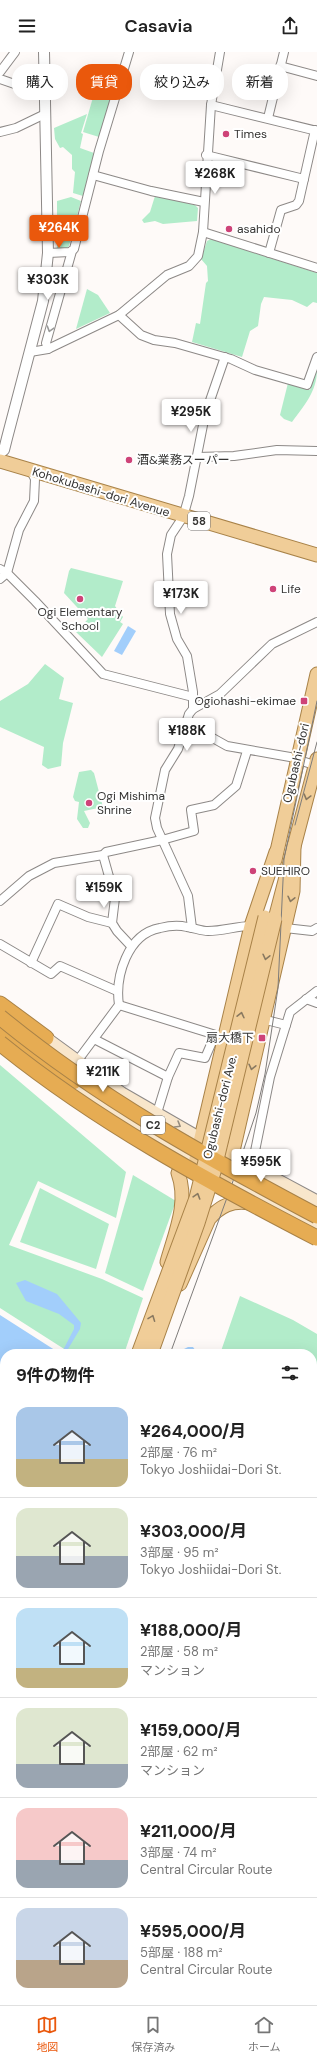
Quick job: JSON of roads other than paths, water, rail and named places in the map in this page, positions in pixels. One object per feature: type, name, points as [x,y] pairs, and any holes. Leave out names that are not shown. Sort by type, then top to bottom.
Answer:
[{"type":"highway","points":[[0,1004],[46,1038]]},
{"type":"highway","name":"C2","points":[[0,1017],[38,1048],[121,1106],[256,1184],[317,1216]]},
{"type":"highway","points":[[0,1031],[35,1059],[56,1080]]},
{"type":"highway","name":"C2","points":[[0,1043],[70,1096],[240,1197],[317,1238]]},
{"type":"highway","points":[[35,1059],[73,1082]]},
{"type":"main road","name":"Kohokubashi-dori Avenue","points":[[0,461],[30,468],[182,517],[317,555]]},
{"type":"main road","name":"Ogubashi-dori","points":[[276,852],[317,674]]},
{"type":"main road","name":"Ogubashi-dori","points":[[270,918],[294,846],[316,763]]},
{"type":"main road","points":[[226,1177],[293,892],[294,846]]},
{"type":"main road","name":"Ogubashi-dori Ave.","points":[[140,1349],[166,1298],[214,1172],[270,918],[276,852]]},
{"type":"main road","points":[[196,1159],[220,1036],[251,926],[276,852]]},
{"type":"main road","points":[[0,996],[46,1038],[122,1093],[200,1138],[317,1201]]},
{"type":"main road","points":[[0,1023],[73,1082],[118,1112],[226,1177],[317,1225]]},
{"type":"main road","points":[[0,1038],[56,1080],[168,1158],[178,1173],[183,1190],[182,1210],[165,1269],[166,1298]]},
{"type":"main road","points":[[166,1298],[190,1267],[209,1219],[215,1212],[228,1204],[240,1202],[256,1204],[277,1211],[317,1231]]},
{"type":"main road","name":"Ogubashi-dori Ave.","points":[[152,1349],[166,1298]]},
{"type":"street","points":[[0,72],[15,52]]},
{"type":"street","points":[[44,52],[44,64]]},
{"type":"street","points":[[48,349],[46,343],[129,52]]},
{"type":"street","points":[[30,352],[48,349],[119,314],[167,275],[190,266],[198,256],[203,232],[206,155],[211,105],[220,52]]},
{"type":"street","points":[[281,64],[284,52]]},
{"type":"street","points":[[288,68],[317,76]]},
{"type":"street","points":[[0,80],[12,84]]},
{"type":"street","points":[[0,453],[4,450],[43,301],[48,253],[45,100]]},
{"type":"street","points":[[268,118],[272,100]]},
{"type":"street","points":[[211,105],[316,130],[299,201],[296,205],[281,210],[269,253]]},
{"type":"street","points":[[0,132],[16,128],[45,114]]},
{"type":"street","points":[[206,155],[304,179]]},
{"type":"street","points":[[93,175],[150,191],[204,202]]},
{"type":"street","points":[[203,232],[317,268]]},
{"type":"street","points":[[48,253],[72,251]]},
{"type":"street","points":[[119,314],[141,335],[154,340],[175,343],[225,357],[255,370],[307,385],[317,357]]},
{"type":"street","points":[[192,928],[188,896],[162,840],[155,818],[165,770],[178,749],[186,723],[193,709],[193,697],[187,656],[177,639],[170,614],[167,554],[171,535],[182,517],[194,475],[205,415],[225,357]]},
{"type":"street","points":[[197,457],[234,456],[277,450],[317,451]]},
{"type":"street","points":[[0,579],[19,530],[34,501],[35,479],[30,468]]},
{"type":"street","points":[[4,571],[103,674],[193,697]]},
{"type":"street","points":[[193,709],[220,694],[272,644],[317,622]]},
{"type":"street","points":[[186,723],[227,746],[316,763]]},
{"type":"street","points":[[0,900],[29,876],[54,863],[103,855],[106,852],[162,840],[194,831],[191,810],[214,805],[236,786],[247,751]]},
{"type":"street","points":[[103,855],[115,898],[112,923],[117,931],[131,946]]},
{"type":"street","points":[[31,963],[58,904],[88,917],[112,923]]},
{"type":"street","points":[[78,1060],[119,1005],[117,991],[122,969],[131,946],[149,932],[160,927],[176,926],[207,931],[251,926]]},
{"type":"street","points":[[285,928],[312,931],[317,928]]},
{"type":"street","points":[[0,944],[51,974],[60,966],[117,991]]},
{"type":"street","points":[[252,1166],[270,1077],[290,1012],[317,991]]},
{"type":"street","points":[[306,999],[317,1003]]},
{"type":"street","points":[[119,1005],[220,1036],[205,1058],[179,1053],[168,1077],[157,1113]]},
{"type":"street","points":[[262,1020],[286,1025]]},
{"type":"street","points":[[94,1039],[168,1077]]},
{"type":"water","points":[[128,626],[136,631],[122,655],[114,651]]},
{"type":"water","points":[[25,1280],[57,1294],[81,1323],[80,1329],[68,1349],[64,1349],[74,1329],[74,1325],[59,1314],[26,1301],[16,1283]]},
{"type":"water","points":[[0,1315],[53,1349],[0,1349]]},
{"type":"water","points":[[193,1347],[194,1349],[184,1349]]},
{"type":"tram line","points":[[172,1349],[232,1184],[256,1113],[265,1074],[278,988],[284,859],[317,701]]},
{"type":"tram line","points":[[295,825],[317,742]]},
{"type":"place","name":"Times","points":[[226,134]]},
{"type":"place","name":"asahido","points":[[229,229]]},
{"type":"place","name":"酒&業務スーパー","points":[[129,460]]},
{"type":"place","name":"Life","points":[[273,589]]},
{"type":"place","name":"Ogi Elementary School","points":[[80,599]]},
{"type":"place","name":"Ogiohashi-ekimae","points":[[304,701]]},
{"type":"place","name":"Ogi Mishima Shrine","points":[[89,803]]},
{"type":"place","name":"SUEHIRO","points":[[253,871]]},
{"type":"place","name":"扇大橋下","points":[[262,1038]]}]
